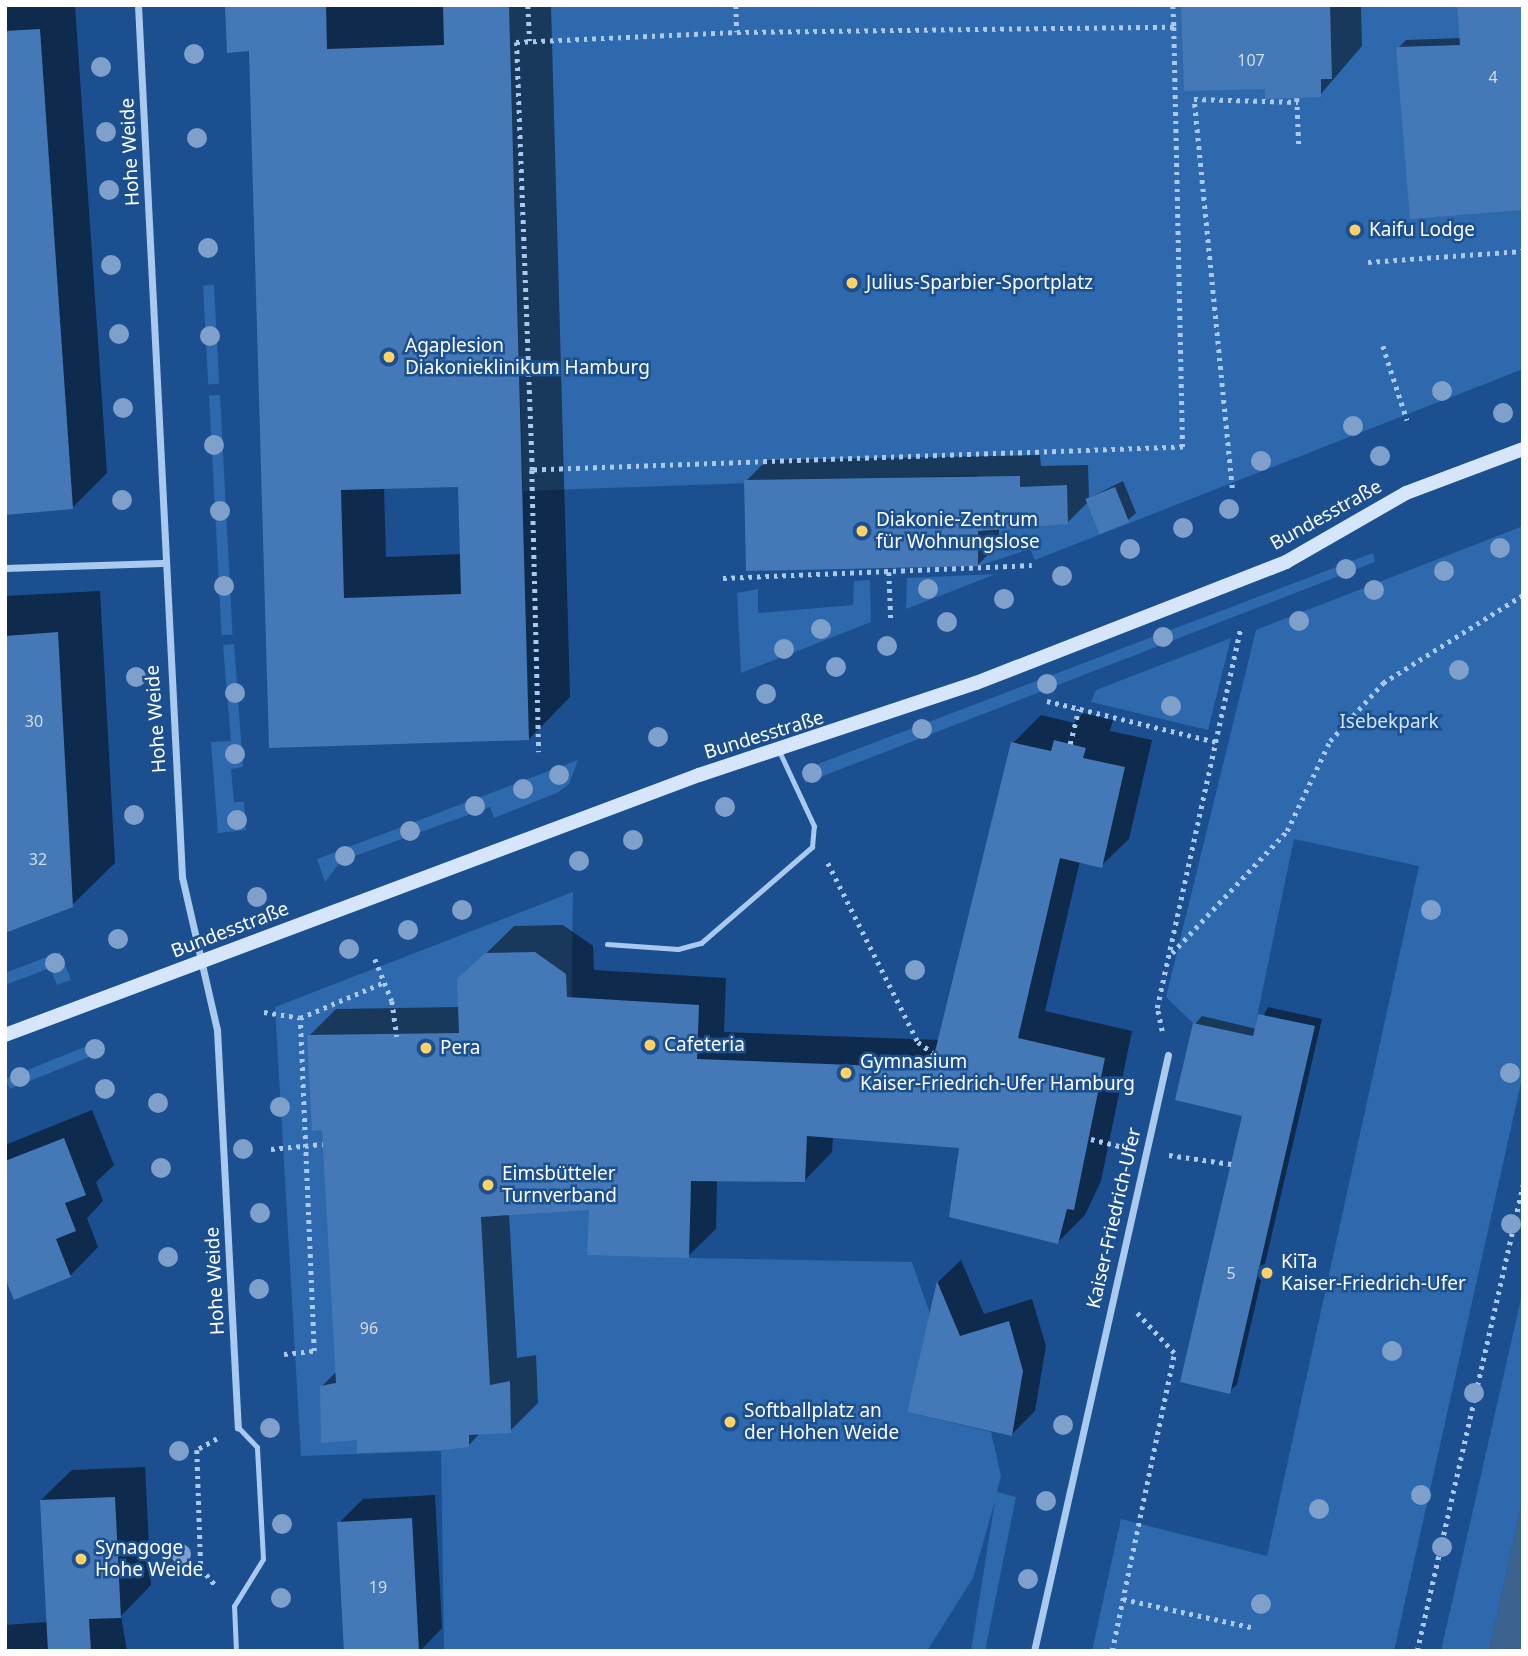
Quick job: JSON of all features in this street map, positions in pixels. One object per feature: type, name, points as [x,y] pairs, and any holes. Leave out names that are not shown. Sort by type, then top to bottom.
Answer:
[{"type":"street","name":"Hohe Weide","points":[[138,5],[162,563],[182,877],[220,1061],[238,1427]]},
{"type":"street","name":"Bundesstraße","points":[[5,1035],[699,775],[780,753],[1286,562],[1406,493],[1523,449]]},
{"type":"street","points":[[5,568],[162,563]]},
{"type":"street","name":"Kaiser-Friedrich-Ufer","points":[[1034,1651],[1168,1055]]},
{"type":"lane","points":[[607,944],[678,949],[701,943],[803,855],[815,837],[780,753]]},
{"type":"lane","points":[[236,1651],[234,1606],[263,1559],[257,1447],[238,1427]]},
{"type":"path","points":[[528,5],[530,41]]},
{"type":"path","points":[[736,5],[737,32]]},
{"type":"path","points":[[532,470],[1182,447],[1173,5]]},
{"type":"path","points":[[539,752],[532,470],[516,41],[737,32],[1174,27]]},
{"type":"path","points":[[1232,488],[1195,99],[1297,100],[1299,146]]},
{"type":"path","points":[[1368,262],[1523,251]]},
{"type":"path","points":[[1384,346],[1407,420]]},
{"type":"path","points":[[723,578],[1032,565]]},
{"type":"path","points":[[889,572],[891,619]]},
{"type":"path","points":[[1172,953],[1287,831],[1330,741],[1383,682],[1523,595]]},
{"type":"path","points":[[1168,1055],[1157,1008],[1172,953],[1240,629]]},
{"type":"path","points":[[1046,701],[1217,742]]},
{"type":"path","points":[[1070,744],[1079,709]]},
{"type":"path","points":[[815,837],[918,1042],[933,1053]]},
{"type":"path","points":[[375,959],[385,982],[397,1037]]},
{"type":"path","points":[[264,1012],[300,1018],[385,982]]},
{"type":"path","points":[[284,1354],[314,1351],[300,1018]]},
{"type":"path","points":[[1091,1139],[1111,1144]]},
{"type":"path","points":[[271,1149],[323,1144]]},
{"type":"path","points":[[1146,1152],[1231,1164]]},
{"type":"path","points":[[1417,1651],[1523,1185]]},
{"type":"path","points":[[1112,1651],[1174,1353],[1114,1288]]},
{"type":"path","points":[[234,1606],[201,1568],[197,1450],[238,1427]]},
{"type":"path","points":[[1123,1599],[1255,1628]]},
{"type":"green space","name":"Julius-Sparbier-Sportplatz","points":[[509,5],[1523,5],[1523,369],[1035,560],[1030,549],[978,566],[977,475],[523,491]]},
{"type":"green space","points":[[214,285],[219,384],[208,384],[203,286]]},
{"type":"green space","points":[[220,395],[233,635],[222,635],[209,396]]},
{"type":"green space","name":"Isebekpark","points":[[1523,526],[1523,1074],[1394,1651],[1092,1651],[1121,1519],[1267,1556],[1419,866],[1294,839],[1253,1036],[1193,1023],[1166,997],[1256,630]]},
{"type":"green space","points":[[1373,553],[1375,562],[805,783],[802,770]]},
{"type":"green space","points":[[996,574],[906,609],[907,578]]},
{"type":"green space","points":[[870,580],[871,622],[741,673],[737,593],[758,589],[758,613],[853,605],[854,581]]},
{"type":"green space","points":[[1231,638],[1208,730],[1091,702],[1096,690]]},
{"type":"green space","points":[[234,644],[243,767],[231,769],[234,802],[244,802],[246,830],[218,833],[211,742],[231,741],[223,645]]},
{"type":"green space","points":[[578,760],[569,784],[557,793],[494,818],[490,807],[341,861],[325,882],[317,859]]},
{"type":"green space","points":[[573,892],[570,1109],[693,1114],[689,1258],[912,1262],[930,1314],[907,1412],[991,1432],[1001,1476],[997,1492],[1016,1497],[985,1651],[971,1651],[995,1501],[973,1578],[927,1651],[444,1651],[441,1451],[301,1456],[275,1007]]},
{"type":"green space","points":[[60,952],[71,980],[57,985],[50,968],[5,985],[5,973]]},
{"type":"green space","points":[[92,1044],[96,1054],[10,1089],[6,1079]]},
{"type":"green space","points":[[1523,1290],[1523,1498],[1489,1651],[1441,1651]]},
{"type":"shaded area","points":[[1523,1498],[1523,1651],[1489,1651]]},
{"type":"building","name":"Agaplesion Diakonieklinikum Hamburg","points":[[225,5],[326,5],[327,49],[444,45],[443,5],[509,5],[529,740],[269,748],[249,51],[227,53]],"holes":[[[458,487],[461,594],[344,598],[341,490]]]},
{"type":"building","points":[[1181,5],[1330,5],[1332,79],[1321,79],[1321,97],[1265,99],[1265,89],[1184,91]]},
{"type":"building","points":[[1457,5],[1523,5],[1523,210],[1410,219],[1396,47],[1460,45]]},
{"type":"building","points":[[40,29],[73,509],[5,515],[5,31]]},
{"type":"building","name":"Diakonie-Zentrum für Wohnungslose","points":[[1020,476],[1020,487],[1067,485],[1068,524],[978,531],[978,566],[746,571],[744,480]]},
{"type":"building","points":[[1115,487],[1129,522],[1100,534],[1085,499]]},
{"type":"building","points":[[58,632],[73,907],[5,933],[5,636]]},
{"type":"building","points":[[1054,740],[1086,748],[1083,758],[1125,767],[1102,868],[1060,858],[1018,1038],[1105,1058],[1074,1210],[1067,1209],[1058,1244],[949,1217],[959,1148],[807,1136],[805,1182],[691,1181],[689,1258],[587,1255],[589,1210],[481,1217],[490,1385],[510,1381],[511,1433],[469,1435],[469,1447],[441,1450],[357,1453],[357,1440],[321,1443],[320,1386],[336,1383],[322,1130],[312,1131],[307,1035],[459,1033],[457,979],[485,953],[535,952],[566,974],[567,997],[699,1005],[697,1059],[931,1068],[1011,742],[1051,751]]},
{"type":"building","points":[[1258,1014],[1315,1026],[1230,1394],[1180,1382],[1242,1116],[1175,1100],[1193,1023],[1253,1036]]},
{"type":"building","points":[[64,1138],[86,1195],[65,1203],[76,1231],[56,1239],[71,1277],[14,1300],[5,1278],[5,1161]]},
{"type":"building","points":[[937,1281],[960,1336],[1009,1321],[1023,1371],[1012,1436],[907,1412]]},
{"type":"building","name":"Synagoge Hohe Weide","points":[[115,1497],[121,1618],[89,1619],[91,1651],[48,1651],[40,1500]]},
{"type":"building","points":[[412,1518],[419,1651],[344,1651],[337,1522]]},
{"type":"place","name":"Kaifu Lodge","points":[[1355,230]]},
{"type":"place","name":"Julius-Sparbier-Sportplatz","points":[[852,283]]},
{"type":"place","name":"Agaplesion Diakonieklinikum Hamburg","points":[[389,357]]},
{"type":"place","name":"Diakonie-Zentrum für Wohnungslose","points":[[862,531]]},
{"type":"place","name":"Cafeteria","points":[[650,1045]]},
{"type":"place","name":"Pera","points":[[426,1048]]},
{"type":"place","name":"Gymnasium Kaiser-Friedrich-Ufer Hamburg","points":[[846,1073]]},
{"type":"place","name":"Eimsbütteler Turnverband","points":[[488,1185]]},
{"type":"place","name":"KiTa Kaiser-Friedrich-Ufer","points":[[1267,1273]]},
{"type":"place","name":"Softballplatz an der Hohen Weide","points":[[730,1422]]},
{"type":"place","name":"Synagoge Hohe Weide","points":[[81,1559]]}]
